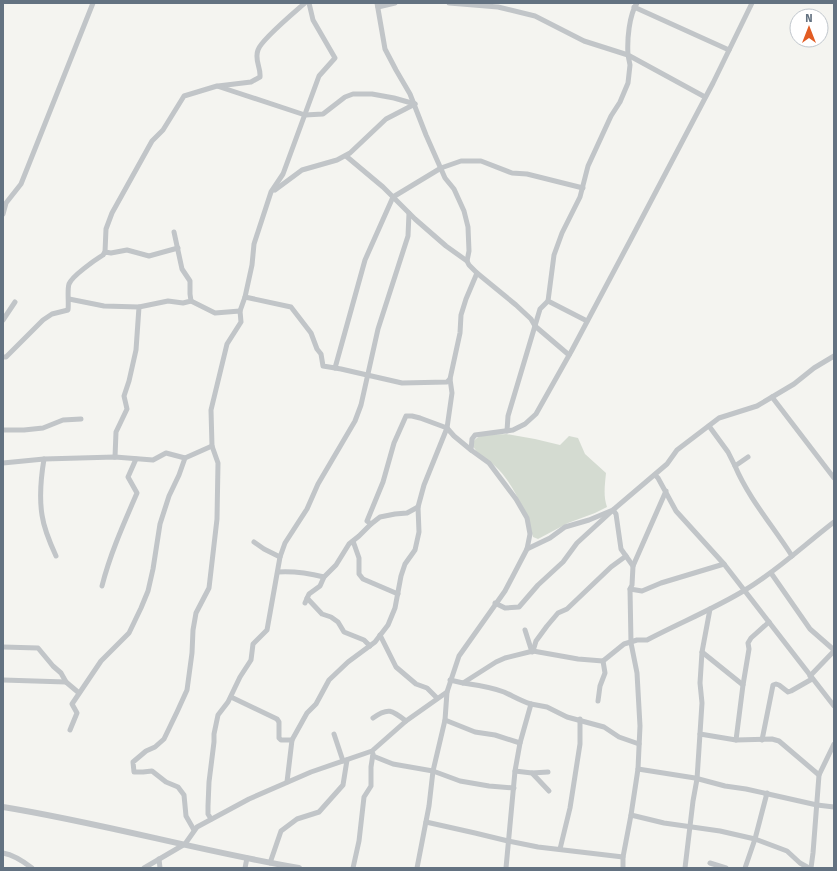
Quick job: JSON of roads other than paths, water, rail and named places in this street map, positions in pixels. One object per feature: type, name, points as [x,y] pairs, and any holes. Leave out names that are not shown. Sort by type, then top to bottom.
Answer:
[{"type":"street","points":[[3,214],[6,203],[21,184],[93,3]]},
{"type":"street","points":[[3,357],[6,357],[43,320],[52,314],[68,310],[69,283],[72,278],[88,265],[104,255],[106,229],[112,213],[152,141],[163,130],[184,96],[217,86],[252,82],[260,77],[261,70],[256,58],[258,48],[277,28],[305,3]]},
{"type":"street","points":[[194,830],[186,816],[184,795],[178,787],[166,782],[152,770],[134,772],[133,762],[164,739],[186,690],[196,613],[210,588],[217,519],[218,463],[212,446],[211,410],[227,344],[241,322],[240,311],[245,297],[252,265],[254,244],[271,192],[283,174],[320,76],[335,58],[313,20],[309,3]]},
{"type":"street","points":[[395,3],[377,5],[385,49],[415,104],[426,135],[445,178],[458,196],[468,227],[469,251],[466,261]]},
{"type":"street","points":[[449,3],[498,7],[535,16],[584,41],[628,55],[706,97]]},
{"type":"street","points":[[471,450],[472,439],[475,435],[513,430],[525,424],[536,414],[706,97],[752,3]]},
{"type":"street","points":[[507,431],[508,416],[540,309],[548,301],[554,255],[562,233],[580,197],[588,166],[610,116],[620,102],[628,83],[630,65],[628,48],[631,19],[636,5],[729,50]]},
{"type":"street","points":[[217,86],[305,115],[323,114],[345,97],[353,94],[372,94],[415,104]]},
{"type":"street","points":[[271,192],[302,170],[346,156],[386,119],[415,104]]},
{"type":"street","points":[[346,156],[446,246],[466,261],[477,273],[516,305],[535,326],[569,355]]},
{"type":"street","points":[[335,368],[365,260],[393,197],[441,168],[461,161],[481,161],[512,173],[527,174],[583,188]]},
{"type":"street","points":[[211,820],[208,814],[209,782],[214,734],[218,715],[230,697],[240,676],[251,660],[253,644],[267,630],[280,557],[285,543],[307,509],[318,484],[355,421],[361,404],[378,329],[408,236],[409,213]]},
{"type":"street","points":[[174,232],[182,269],[190,281],[191,301]]},
{"type":"street","points":[[105,252],[111,253],[127,250],[149,256],[178,248]]},
{"type":"street","points":[[287,782],[292,740],[307,713],[316,704],[329,680],[348,662],[370,646],[380,635],[388,625],[395,608],[401,576],[405,564],[415,550],[419,532],[418,507],[424,485],[447,428],[452,393],[450,379],[460,333],[462,315],[466,299],[477,273]]},
{"type":"street","points":[[245,297],[291,307],[311,333],[317,349],[321,354],[323,366],[402,383],[447,382],[450,379]]},
{"type":"street","points":[[69,299],[104,306],[139,307],[168,301],[182,303],[191,301],[215,313],[240,311]]},
{"type":"street","points":[[548,301],[587,321]]},
{"type":"street","points":[[3,320],[15,302]]},
{"type":"street","points":[[115,458],[116,432],[127,410],[124,396],[136,350],[139,307]]},
{"type":"street","points":[[496,603],[505,608],[519,607],[538,585],[563,562],[577,543],[667,464],[677,450],[719,418],[757,406],[794,384],[814,368],[834,356]]},
{"type":"street","points":[[772,396],[834,478]]},
{"type":"street","points":[[371,524],[367,521],[383,482],[394,442],[406,416],[412,416],[447,428],[454,436],[489,463],[516,498],[527,518],[530,534],[527,549],[505,590],[459,656],[450,680],[447,692],[445,720],[433,771],[429,806],[417,868]]},
{"type":"street","points":[[3,430],[43,428],[63,420],[81,419]]},
{"type":"street","points":[[709,426],[728,452],[747,490],[792,556]]},
{"type":"street","points":[[3,463],[44,459],[115,458],[153,460],[166,453],[185,458],[212,446]]},
{"type":"street","points":[[735,466],[748,457]]},
{"type":"street","points":[[70,730],[76,714],[72,704],[101,661],[129,632],[141,608],[148,591],[153,569],[160,524],[169,496],[185,458]]},
{"type":"street","points":[[44,459],[42,476],[42,515],[49,540],[56,556]]},
{"type":"street","points":[[102,586],[121,529],[137,493],[128,477],[136,459]]},
{"type":"street","points":[[655,475],[666,491],[676,511],[724,564],[834,706]]},
{"type":"street","points":[[623,868],[623,857],[638,768],[640,726],[637,673],[631,642],[630,589],[632,585],[633,566],[666,491]]},
{"type":"street","points":[[370,646],[364,640],[344,632],[338,622],[331,617],[322,614],[306,601],[309,594],[320,586],[324,578],[331,571],[349,544],[371,524],[380,517],[407,513],[418,507]]},
{"type":"street","points":[[527,549],[550,538],[565,527],[589,520],[613,510]]},
{"type":"street","points":[[613,510],[616,514],[621,549],[633,566]]},
{"type":"street","points":[[463,682],[505,658],[533,651],[578,659],[603,661],[624,644],[637,640],[647,640],[744,591],[771,573],[834,522]]},
{"type":"street","points":[[353,541],[359,558],[359,574],[363,579],[398,594]]},
{"type":"street","points":[[254,542],[280,557]]},
{"type":"street","points":[[533,651],[536,641],[558,613],[567,609],[611,567],[626,556]]},
{"type":"street","points":[[630,589],[642,591],[661,583],[724,564]]},
{"type":"street","points":[[278,572],[294,571],[324,578]]},
{"type":"street","points":[[762,740],[773,685],[779,685],[788,692],[791,691],[811,677],[834,650],[810,629],[771,573]]},
{"type":"street","points":[[685,868],[697,779],[702,703],[700,682],[702,652],[710,609]]},
{"type":"street","points":[[736,740],[749,649],[748,643],[751,638],[769,622]]},
{"type":"street","points":[[525,630],[533,651]]},
{"type":"street","points":[[380,635],[396,667],[416,684],[427,688],[437,698]]},
{"type":"street","points":[[3,647],[38,648],[61,673],[66,682],[79,693]]},
{"type":"street","points":[[702,652],[743,685]]},
{"type":"street","points":[[598,701],[604,673],[603,661]]},
{"type":"street","points":[[3,680],[66,682]]},
{"type":"street","points":[[450,680],[504,692],[531,704],[547,707],[568,717],[580,719],[604,727],[619,737],[639,744]]},
{"type":"street","points":[[144,868],[185,844],[194,830],[249,799],[311,772],[373,754],[406,721],[447,692]]},
{"type":"street","points":[[230,697],[277,719],[279,722],[279,738],[281,740],[292,740]]},
{"type":"street","points":[[506,868],[515,771],[520,743],[531,704]]},
{"type":"street","points":[[373,718],[382,711],[390,711],[396,713],[406,721]]},
{"type":"street","points":[[560,849],[570,808],[580,744],[580,719]]},
{"type":"street","points":[[445,720],[475,732],[495,735],[520,743]]},
{"type":"street","points":[[272,865],[281,831],[297,819],[319,812],[343,785],[345,761],[334,734]]},
{"type":"street","points":[[700,734],[736,740],[779,740],[819,775]]},
{"type":"street","points":[[631,815],[664,823],[720,831],[755,839],[787,851],[800,863],[810,868],[814,853],[819,775],[834,744]]},
{"type":"street","points":[[373,754],[393,764],[433,771],[460,781],[489,786],[514,788]]},
{"type":"street","points":[[353,868],[359,841],[364,797],[371,786],[373,754]]},
{"type":"street","points":[[638,768],[767,793],[817,805],[834,807]]},
{"type":"street","points":[[515,771],[532,773],[548,772]]},
{"type":"street","points":[[532,773],[548,791]]},
{"type":"street","points":[[745,868],[755,839],[767,793]]},
{"type":"street","points":[[3,807],[93,824],[247,858],[272,865],[299,868]]},
{"type":"street","points":[[426,822],[538,847],[623,857]]},
{"type":"street","points":[[3,853],[11,854],[32,868]]},
{"type":"street","points":[[245,868],[247,858]]},
{"type":"street","points":[[159,860],[160,868]]},
{"type":"street","points":[[710,864],[726,868]]}]
